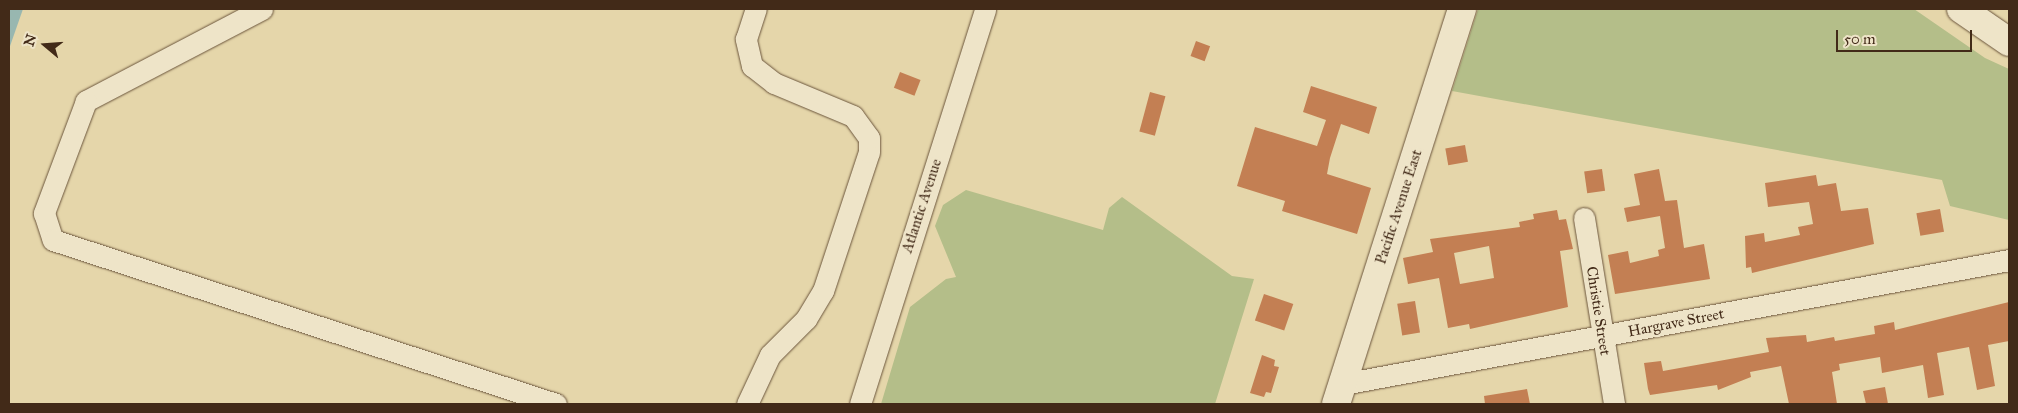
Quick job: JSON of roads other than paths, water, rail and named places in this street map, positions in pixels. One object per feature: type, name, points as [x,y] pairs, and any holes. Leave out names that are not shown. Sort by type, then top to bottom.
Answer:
[{"type":"street","points":[[262,9],[86,101],[44,213],[52,240],[556,404]]},
{"type":"street","points":[[747,404],[770,355],[806,319],[823,291],[869,152],[869,138],[854,116],[774,83],[752,66],[746,39],[756,9]]},
{"type":"street","name":"Atlantic Avenue","points":[[860,404],[985,9]]},
{"type":"street","name":"Pacific Avenue East","points":[[1339,394],[1462,9]]},
{"type":"street","points":[[1961,9],[2009,42]]},
{"type":"street","name":"Christie Street","points":[[1584,218],[1614,404]]},
{"type":"street","name":"Hargrave Street","points":[[1339,394],[1602,337],[2009,260]]},
{"type":"water","points":[[9,9],[23,9],[9,49]]}]
